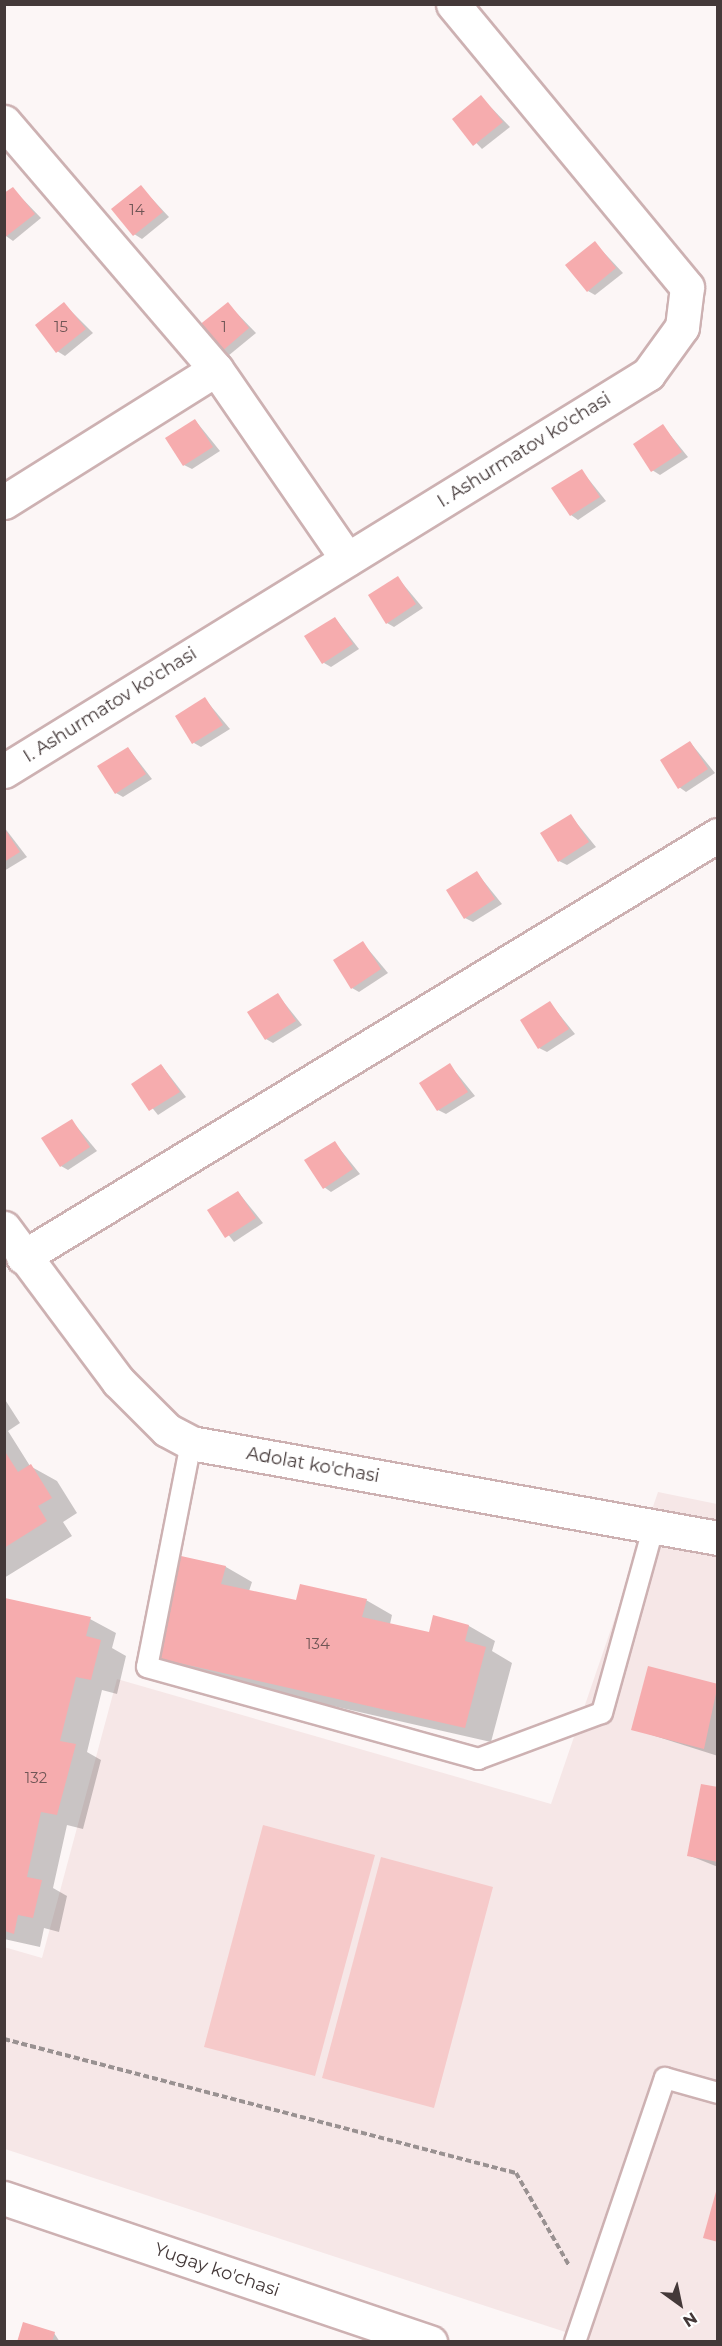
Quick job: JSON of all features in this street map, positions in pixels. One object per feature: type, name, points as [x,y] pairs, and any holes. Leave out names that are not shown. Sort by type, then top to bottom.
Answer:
[{"type":"street","name":"I. Ashurmatov ko'chasi","points":[[4,771],[648,374],[682,327],[687,287],[453,4]]},
{"type":"street","points":[[4,122],[216,369],[347,559]]},
{"type":"street","points":[[4,502],[216,369]]},
{"type":"street","points":[[23,1257],[717,835]]},
{"type":"street","name":"Adolat ko'chasi","points":[[4,1228],[23,1257],[118,1381],[167,1430],[190,1443],[717,1538]]},
{"type":"street","name":"Yugay ko'chasi","points":[[4,2198],[430,2342]]},
{"type":"lane","points":[[190,1443],[147,1667],[478,1760],[602,1713],[654,1526]]},
{"type":"lane","points":[[575,2342],[665,2078],[717,2093]]},
{"type":"path","points":[[4,2039],[516,2173],[589,2300]]},
{"type":"shaded area","points":[[658,1492],[717,1504],[717,2341],[593,2341],[5,2149],[4,1947],[42,1958],[117,1679],[551,1804]]},
{"type":"shaded area","points":[[263,1825],[375,1855],[315,2076],[204,2047]]},
{"type":"shaded area","points":[[381,1857],[493,1887],[434,2108],[322,2078]]},
{"type":"building","points":[[481,95],[503,122],[473,146],[452,119]]},
{"type":"building","points":[[141,185],[163,212],[133,236],[111,209]]},
{"type":"building","points":[[13,187],[35,214],[4,238],[4,193]]},
{"type":"building","points":[[595,241],[616,268],[587,292],[565,265]]},
{"type":"building","points":[[64,302],[86,329],[56,353],[35,325]]},
{"type":"building","points":[[228,302],[249,328],[220,353],[198,326]]},
{"type":"building","points":[[195,419],[213,447],[183,466],[165,438]]},
{"type":"building","points":[[663,424],[682,452],[651,472],[633,444]]},
{"type":"building","points":[[582,469],[600,497],[570,516],[551,488]]},
{"type":"building","points":[[398,576],[416,604],[386,624],[368,595]]},
{"type":"building","points":[[335,617],[353,644],[322,664],[304,636]]},
{"type":"building","points":[[205,697],[223,725],[192,744],[175,716]]},
{"type":"building","points":[[690,741],[708,769],[678,789],[660,760]]},
{"type":"building","points":[[128,747],[146,774],[115,794],[97,766]]},
{"type":"building","points":[[571,814],[589,842],[558,862],[540,833]]},
{"type":"building","points":[[4,828],[20,852],[4,862]]},
{"type":"building","points":[[477,871],[495,899],[464,919],[446,890]]},
{"type":"building","points":[[363,941],[381,969],[351,989],[333,960]]},
{"type":"building","points":[[278,993],[296,1021],[265,1040],[247,1012]]},
{"type":"building","points":[[550,1001],[569,1029],[538,1049],[520,1020]]},
{"type":"building","points":[[450,1063],[468,1092],[437,1111],[419,1083]]},
{"type":"building","points":[[161,1064],[180,1092],[149,1111],[131,1084]]},
{"type":"building","points":[[72,1119],[90,1147],[60,1167],[41,1138]]},
{"type":"building","points":[[335,1141],[353,1169],[323,1189],[304,1160]]},
{"type":"building","points":[[238,1191],[256,1218],[225,1238],[207,1210]]},
{"type":"building","points":[[4,1450],[18,1472],[31,1464],[52,1498],[38,1506],[47,1521],[4,1548]]},
{"type":"building","points":[[181,1556],[226,1566],[221,1584],[296,1600],[300,1584],[367,1599],[362,1617],[429,1632],[433,1615],[469,1625],[465,1641],[486,1647],[465,1728],[157,1658]]},
{"type":"building","points":[[5,1598],[91,1617],[86,1636],[101,1640],[91,1680],[76,1677],[60,1741],[76,1744],[57,1815],[41,1812],[27,1877],[42,1880],[33,1918],[18,1915],[14,1934],[5,1931]]},
{"type":"building","points":[[648,1666],[718,1684],[704,1749],[631,1730]]},
{"type":"building","points":[[701,1784],[718,1787],[718,1862],[687,1856]]},
{"type":"building","points":[[718,2188],[718,2242],[703,2238]]},
{"type":"building","points":[[23,2322],[55,2332],[52,2342],[17,2342]]}]
